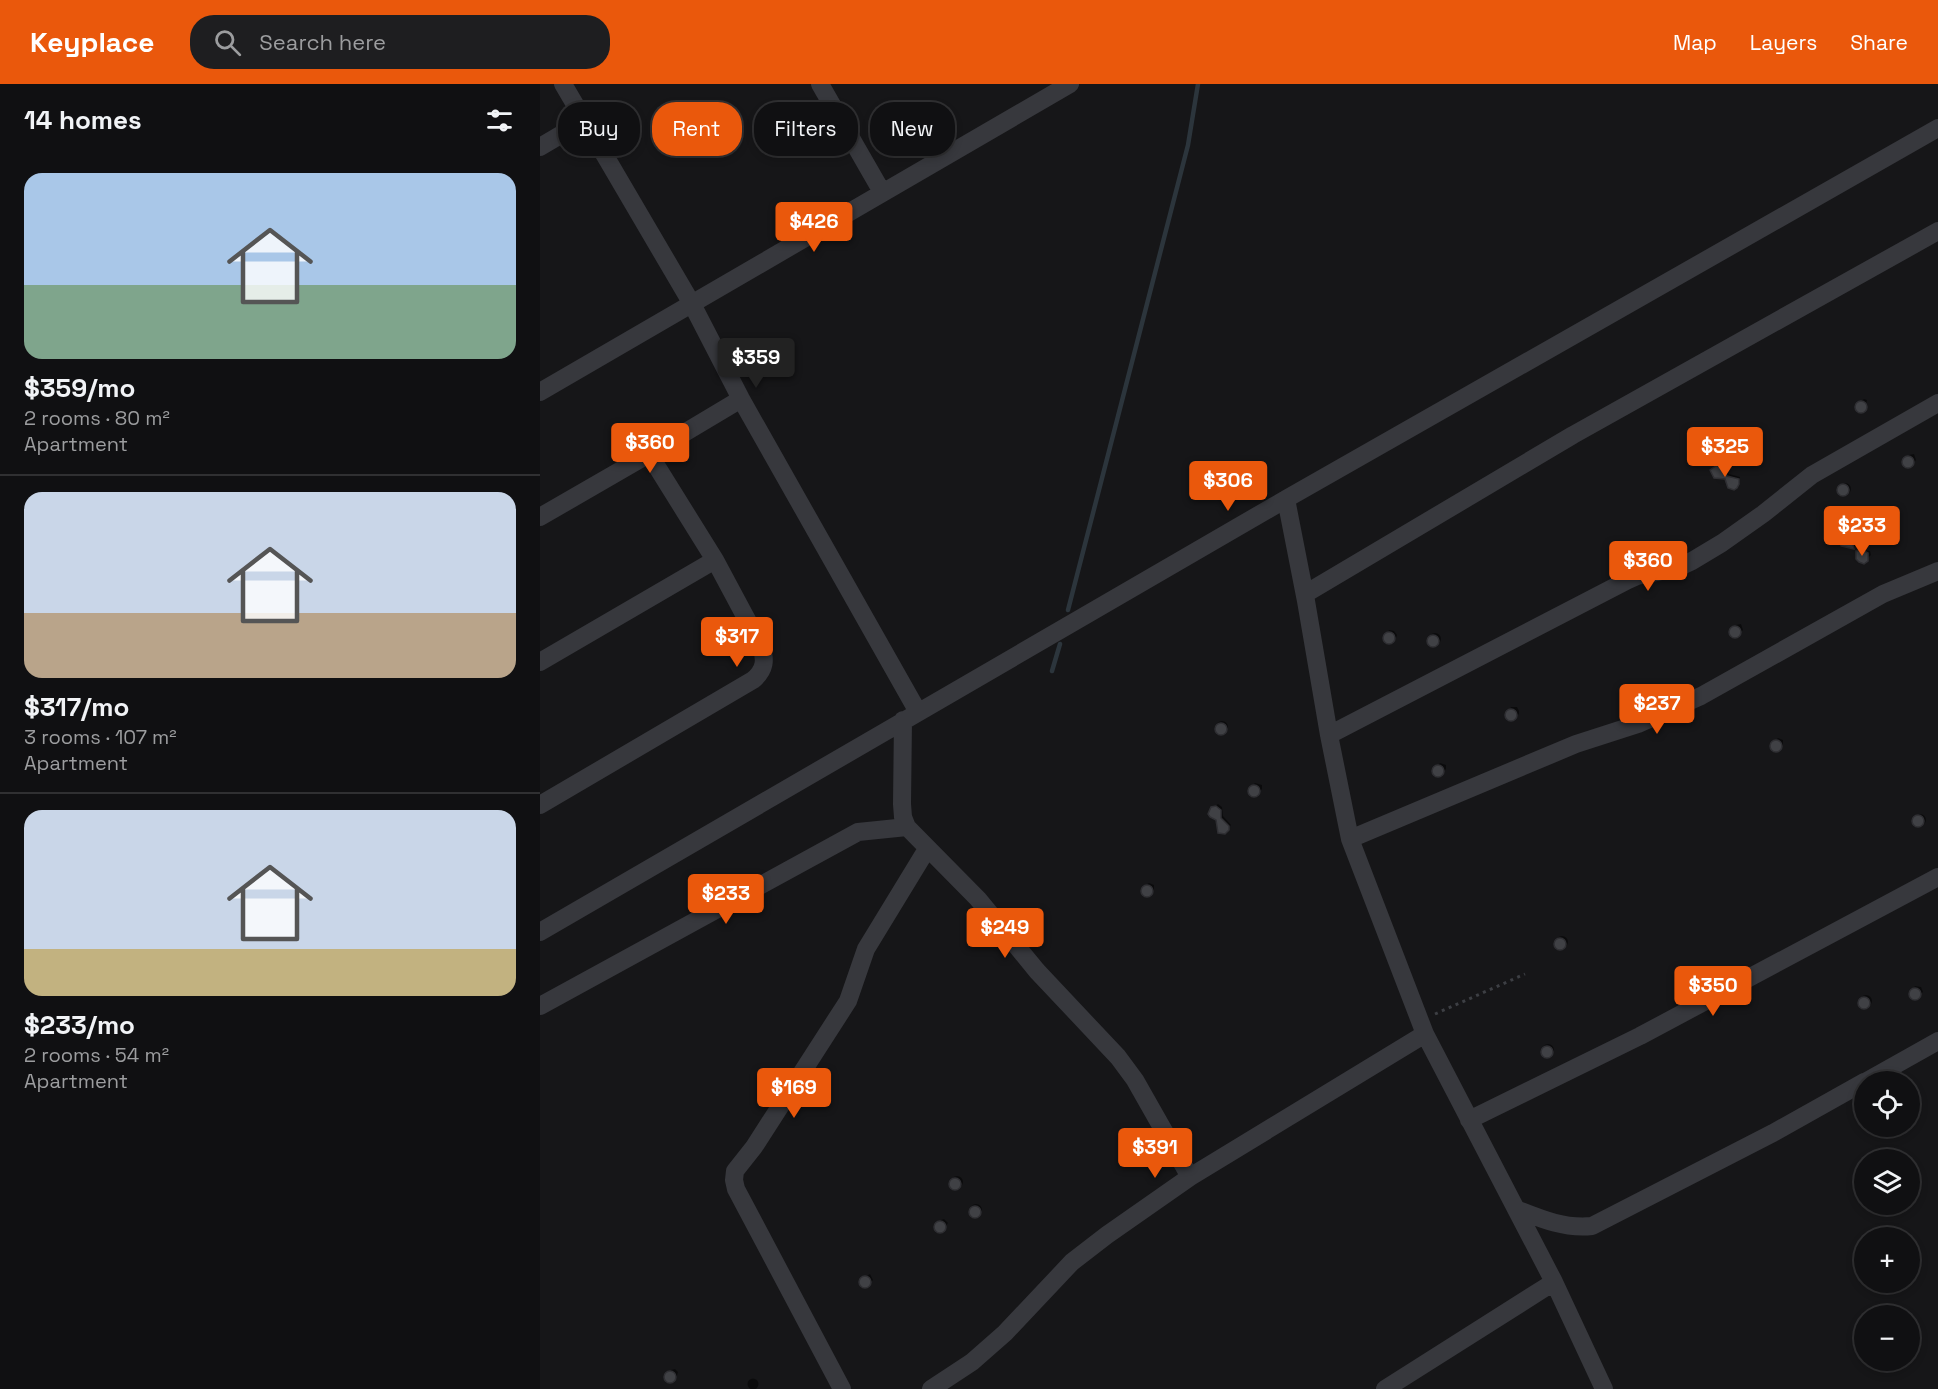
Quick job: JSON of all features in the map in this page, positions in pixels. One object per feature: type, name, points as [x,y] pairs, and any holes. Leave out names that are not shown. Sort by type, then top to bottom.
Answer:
[{"type":"street","points":[[563,84],[573,102]]},
{"type":"street","points":[[820,84],[882,192]]},
{"type":"street","points":[[540,392],[882,192],[1049,89],[1070,84]]},
{"type":"street","points":[[540,932],[1286,499],[1938,128]]},
{"type":"street","points":[[540,147],[558,136]]},
{"type":"street","points":[[605,156],[692,304],[910,716],[902,804],[903,817],[908,827],[978,899],[1037,971],[1118,1057],[1135,1080],[1190,1177]]},
{"type":"street","points":[[1305,594],[1573,435],[1938,231]]},
{"type":"street","points":[[540,517],[741,399]]},
{"type":"street","points":[[1329,735],[1628,580],[1677,568],[1692,561],[1763,514],[1812,475],[1938,404]]},
{"type":"street","points":[[540,805],[759,675],[763,668],[762,651],[715,560],[650,454]]},
{"type":"street","points":[[1286,499],[1350,839],[1422,1027],[1554,1282],[1604,1389]]},
{"type":"street","points":[[540,663],[715,560]]},
{"type":"street","points":[[1350,839],[1576,744],[1638,724],[1701,696],[1882,594],[1938,571]]},
{"type":"street","points":[[540,1006],[858,832],[908,827]]},
{"type":"street","points":[[842,1389],[736,1189],[735,1171],[754,1147],[848,1001],[866,949],[927,849]]},
{"type":"street","points":[[1469,1120],[1640,1036],[1938,877]]},
{"type":"street","points":[[931,1389],[972,1362],[1005,1333],[1072,1262],[1107,1235],[1190,1177],[1422,1027]]},
{"type":"street","points":[[1885,1071],[1938,1041]]},
{"type":"street","points":[[1516,1209],[1560,1225],[1577,1228],[1592,1226],[1773,1133],[1854,1088]]},
{"type":"street","points":[[1385,1389],[1554,1282]]},
{"type":"path","points":[[1422,1027],[1525,974]]},
{"type":"building","points":[[1863,401],[1866,402],[1866,412],[1859,413],[1856,412],[1855,405],[1856,402]]},
{"type":"building","points":[[1910,456],[1913,457],[1913,467],[1906,468],[1903,467],[1902,460],[1903,457]]},
{"type":"building","points":[[1721,466],[1727,476],[1739,479],[1737,488],[1734,490],[1728,488],[1725,479],[1714,478],[1710,470]]},
{"type":"building","points":[[1845,484],[1848,485],[1848,495],[1841,496],[1838,495],[1837,488],[1838,485]]},
{"type":"building","points":[[1847,535],[1852,539],[1854,549],[1841,546],[1840,539]]},
{"type":"building","points":[[1856,551],[1868,553],[1868,561],[1864,564],[1859,562],[1856,559]]},
{"type":"building","points":[[1737,626],[1740,627],[1740,637],[1733,638],[1730,637],[1729,630],[1730,627]]},
{"type":"building","points":[[1391,632],[1394,633],[1394,643],[1387,644],[1384,643],[1383,636],[1384,633]]},
{"type":"building","points":[[1435,635],[1438,636],[1438,646],[1431,647],[1428,646],[1427,639],[1428,636]]},
{"type":"building","points":[[1513,709],[1516,710],[1516,720],[1509,721],[1506,720],[1505,713],[1506,710]]},
{"type":"building","points":[[1223,723],[1226,724],[1226,734],[1219,735],[1216,734],[1215,727],[1216,724]]},
{"type":"building","points":[[1778,740],[1781,741],[1781,751],[1774,752],[1771,751],[1770,744],[1771,741]]},
{"type":"building","points":[[1440,765],[1443,766],[1443,776],[1436,777],[1433,776],[1432,769],[1433,766]]},
{"type":"building","points":[[1256,785],[1259,786],[1259,796],[1252,797],[1249,796],[1248,789],[1249,786]]},
{"type":"building","points":[[1216,806],[1221,810],[1221,818],[1229,826],[1225,834],[1218,833],[1216,820],[1208,814],[1211,807]]},
{"type":"building","points":[[1920,815],[1923,816],[1923,826],[1916,827],[1913,826],[1912,819],[1913,816]]},
{"type":"building","points":[[1149,885],[1152,886],[1152,896],[1145,897],[1142,896],[1141,889],[1142,886]]},
{"type":"building","points":[[1562,938],[1565,939],[1565,949],[1558,950],[1555,949],[1554,942],[1555,939]]},
{"type":"building","points":[[1917,988],[1920,989],[1920,999],[1913,1000],[1910,999],[1909,992],[1910,989]]},
{"type":"building","points":[[1866,997],[1869,998],[1869,1008],[1862,1009],[1859,1008],[1858,1001],[1859,998]]},
{"type":"building","points":[[1549,1046],[1552,1047],[1552,1057],[1545,1058],[1542,1057],[1541,1050],[1542,1047]]},
{"type":"building","points":[[957,1178],[960,1179],[960,1189],[953,1190],[950,1189],[949,1182],[950,1179]]},
{"type":"building","points":[[977,1206],[980,1207],[980,1217],[973,1218],[970,1217],[969,1210],[970,1207]]},
{"type":"building","points":[[942,1221],[945,1222],[945,1232],[938,1233],[935,1232],[934,1225],[935,1222]]},
{"type":"building","points":[[867,1276],[870,1277],[870,1287],[863,1288],[860,1287],[859,1280],[860,1277]]},
{"type":"building","points":[[672,1371],[675,1372],[675,1382],[668,1383],[665,1382],[664,1375],[665,1372]]},
{"type":"waterway","points":[[1068,610],[1188,145],[1198,84]]},
{"type":"waterway","points":[[1052,671],[1060,644]]}]
